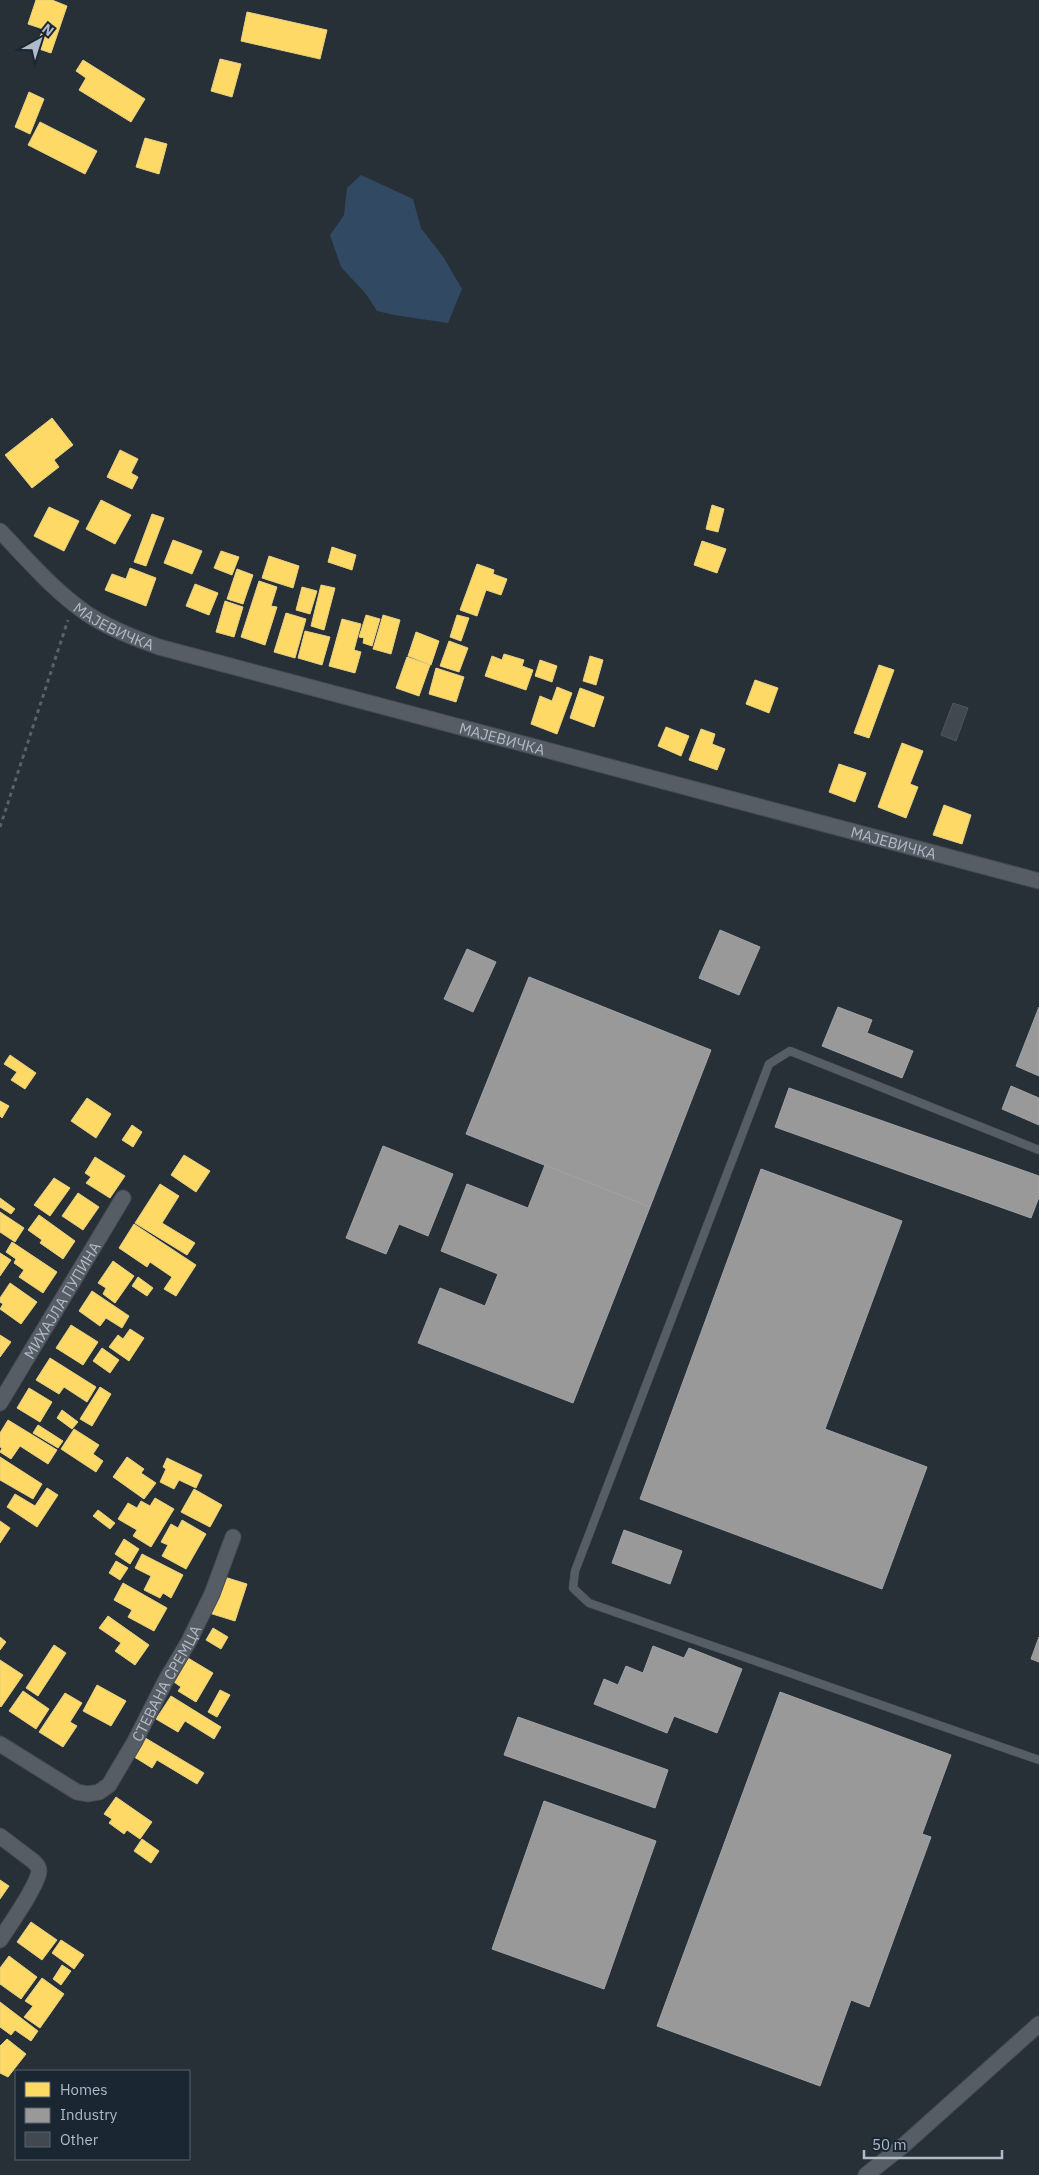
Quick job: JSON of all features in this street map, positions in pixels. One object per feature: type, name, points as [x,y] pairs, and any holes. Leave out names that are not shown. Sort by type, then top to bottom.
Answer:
[{"type":"street","name":"МАЈЕВИЧКА","points":[[0,531],[73,602],[107,626],[159,647],[1039,881]]},
{"type":"street","name":"МИХАЈЛА ПУПИНА","points":[[0,1403],[123,1198]]},
{"type":"street","name":"СТЕВАНА СРЕМЦА","points":[[0,1744],[77,1792],[88,1794],[99,1792],[109,1785],[189,1641],[212,1594],[233,1537]]},
{"type":"street","points":[[0,1836],[33,1861],[38,1866],[39,1872],[0,1940]]},
{"type":"street","points":[[866,2175],[904,2145],[1039,2024]]},
{"type":"lane","points":[[1039,1150],[790,1051],[769,1064],[575,1571],[573,1588],[589,1603],[1039,1760]]},
{"type":"path","points":[[0,827],[73,602]]},
{"type":"water","points":[[361,175],[413,199],[421,228],[444,258],[462,289],[448,323],[377,311],[366,294],[341,267],[330,235],[344,215],[347,188]]},
{"type":"building: Homes","points":[[36,0],[52,0],[67,6],[51,53],[36,48],[43,29],[28,24]]},
{"type":"building: Homes","points":[[247,12],[327,30],[320,59],[241,41]]},
{"type":"building: Homes","points":[[220,59],[241,64],[232,97],[211,91]]},
{"type":"building: Homes","points":[[83,60],[145,99],[131,122],[79,90],[86,78],[76,71]]},
{"type":"building: Homes","points":[[29,92],[44,99],[30,134],[15,127]]},
{"type":"building: Homes","points":[[40,122],[97,151],[85,174],[28,145]]},
{"type":"building: Homes","points":[[145,138],[167,144],[159,174],[136,167]]},
{"type":"building: Homes","points":[[52,418],[73,445],[54,460],[59,467],[32,488],[5,455]]},
{"type":"building: Homes","points":[[120,450],[138,459],[131,473],[138,477],[132,489],[107,477]]},
{"type":"building: Homes","points":[[101,500],[131,515],[115,544],[86,529]]},
{"type":"building: Homes","points":[[712,505],[724,509],[718,532],[706,529]]},
{"type":"building: Homes","points":[[49,507],[79,521],[64,551],[34,536]]},
{"type":"building: Homes","points":[[152,514],[164,518],[146,566],[134,562]]},
{"type":"building: Homes","points":[[173,540],[202,551],[192,574],[164,563]]},
{"type":"building: Homes","points":[[702,541],[726,549],[717,573],[694,565]]},
{"type":"building: Homes","points":[[332,547],[356,555],[352,570],[328,562]]},
{"type":"building: Homes","points":[[221,551],[239,557],[232,575],[214,568]]},
{"type":"building: Homes","points":[[269,556],[299,566],[293,588],[262,578]]},
{"type":"building: Homes","points":[[477,564],[494,570],[493,574],[507,579],[501,595],[486,590],[477,616],[460,610]]},
{"type":"building: Homes","points":[[130,568],[156,578],[146,606],[105,590],[112,574],[126,579]]},
{"type":"building: Homes","points":[[237,569],[253,575],[243,604],[227,599]]},
{"type":"building: Homes","points":[[259,581],[277,587],[271,606],[277,607],[265,645],[241,637]]},
{"type":"building: Homes","points":[[195,584],[218,593],[209,615],[186,606]]},
{"type":"building: Homes","points":[[321,585],[335,588],[324,630],[311,626]]},
{"type":"building: Homes","points":[[302,587],[317,591],[310,614],[296,610]]},
{"type":"building: Homes","points":[[225,601],[243,607],[234,637],[216,632]]},
{"type":"building: Homes","points":[[286,613],[306,619],[295,658],[274,652]]},
{"type":"building: Homes","points":[[366,615],[380,619],[372,646],[363,643],[364,638],[359,637]]},
{"type":"building: Homes","points":[[383,615],[400,620],[391,654],[373,649]]},
{"type":"building: Homes","points":[[457,615],[469,618],[461,641],[450,637]]},
{"type":"building: Homes","points":[[342,619],[361,624],[354,650],[361,652],[355,673],[329,666]]},
{"type":"building: Homes","points":[[305,631],[330,637],[322,665],[298,658]]},
{"type":"building: Homes","points":[[416,632],[439,641],[431,665],[408,656]]},
{"type":"building: Homes","points":[[449,641],[468,648],[459,672],[440,666]]},
{"type":"building: Homes","points":[[504,654],[524,660],[522,666],[533,670],[526,690],[485,676],[492,656],[502,660]]},
{"type":"building: Homes","points":[[590,656],[603,660],[596,685],[583,681]]},
{"type":"building: Homes","points":[[407,657],[430,665],[419,696],[396,688]]},
{"type":"building: Homes","points":[[540,660],[557,666],[552,682],[535,676]]},
{"type":"building: Homes","points":[[879,665],[894,670],[869,738],[854,733]]},
{"type":"building: Homes","points":[[436,668],[464,677],[456,702],[429,694]]},
{"type":"building: Homes","points":[[755,680],[778,688],[769,713],[746,704]]},
{"type":"building: Homes","points":[[557,687],[572,693],[557,734],[531,724],[540,696],[552,701]]},
{"type":"building: Homes","points":[[580,688],[604,697],[594,727],[570,718]]},
{"type":"building: Homes","points":[[666,727],[689,736],[681,756],[658,746]]},
{"type":"building: Homes","points":[[701,729],[715,734],[712,744],[725,749],[717,770],[689,760]]},
{"type":"building: Homes","points":[[902,743],[923,751],[910,784],[918,787],[906,818],[878,807]]},
{"type":"building: Homes","points":[[839,764],[866,773],[855,802],[829,792]]},
{"type":"building: Homes","points":[[944,805],[971,815],[962,844],[933,835]]},
{"type":"building: Homes","points":[[10,1055],[36,1073],[25,1089],[11,1080],[17,1072],[4,1064]]},
{"type":"building: Homes","points":[[87,1098],[111,1114],[96,1138],[71,1121]]},
{"type":"building: Homes","points":[[0,1101],[9,1106],[2,1118],[0,1116]]},
{"type":"building: Homes","points":[[132,1125],[142,1132],[133,1147],[122,1140]]},
{"type":"building: Homes","points":[[184,1155],[210,1171],[196,1192],[171,1175]]},
{"type":"building: Homes","points":[[95,1157],[125,1176],[110,1198],[86,1183],[91,1177],[85,1173]]},
{"type":"building: Homes","points":[[54,1178],[70,1188],[50,1216],[34,1205]]},
{"type":"building: Homes","points":[[160,1184],[179,1196],[162,1223],[195,1243],[187,1255],[135,1223]]},
{"type":"building: Homes","points":[[78,1193],[99,1207],[83,1230],[62,1216]]},
{"type":"building: Homes","points":[[0,1198],[15,1209],[11,1214],[0,1207]]},
{"type":"building: Homes","points":[[0,1212],[24,1228],[15,1242],[0,1232]]},
{"type":"building: Homes","points":[[39,1215],[75,1241],[63,1259],[40,1243],[42,1240],[28,1230]]},
{"type":"building: Homes","points":[[134,1224],[196,1265],[176,1296],[164,1289],[172,1277],[150,1262],[147,1267],[119,1248]]},
{"type":"building: Homes","points":[[12,1242],[57,1272],[43,1293],[19,1277],[24,1270],[14,1263],[16,1259],[6,1252]]},
{"type":"building: Homes","points":[[0,1253],[11,1260],[0,1276]]},
{"type":"building: Homes","points":[[113,1261],[134,1276],[115,1303],[103,1294],[106,1288],[98,1283]]},
{"type":"building: Homes","points":[[138,1277],[153,1288],[147,1296],[132,1286]]},
{"type":"building: Homes","points":[[10,1283],[37,1302],[21,1324],[0,1309],[3,1304],[0,1302],[0,1298]]},
{"type":"building: Homes","points":[[92,1291],[129,1316],[122,1328],[106,1318],[100,1326],[79,1311]]},
{"type":"building: Homes","points":[[71,1325],[98,1342],[83,1365],[56,1348]]},
{"type":"building: Homes","points":[[130,1329],[144,1338],[129,1361],[109,1347],[118,1335],[123,1339]]},
{"type":"building: Homes","points":[[0,1335],[11,1342],[0,1357]]},
{"type":"building: Homes","points":[[102,1348],[119,1360],[110,1373],[93,1361]]},
{"type":"building: Homes","points":[[50,1358],[96,1387],[87,1402],[64,1387],[59,1394],[36,1380]]},
{"type":"building: Homes","points":[[100,1387],[111,1394],[92,1426],[80,1419]]},
{"type":"building: Homes","points":[[29,1388],[52,1402],[40,1422],[17,1408]]},
{"type":"building: Homes","points":[[62,1410],[78,1422],[72,1429],[57,1418]]},
{"type":"building: Homes","points":[[8,1420],[57,1450],[48,1464],[20,1446],[11,1459],[0,1452],[2,1448],[0,1447],[0,1433]]},
{"type":"building: Homes","points":[[38,1425],[63,1441],[58,1448],[33,1433]]},
{"type":"building: Homes","points":[[74,1429],[99,1445],[93,1454],[103,1461],[96,1472],[61,1449]]},
{"type":"building: Homes","points":[[0,1457],[42,1484],[33,1499],[0,1480]]},
{"type":"building: Homes","points":[[127,1457],[144,1469],[141,1473],[156,1483],[144,1499],[113,1477]]},
{"type":"building: Homes","points":[[167,1458],[202,1475],[196,1488],[179,1480],[174,1489],[160,1482],[166,1469],[163,1467]]},
{"type":"building: Homes","points":[[47,1488],[58,1495],[37,1527],[7,1507],[15,1494],[35,1506]]},
{"type":"building: Homes","points":[[194,1489],[222,1505],[210,1527],[181,1512]]},
{"type":"building: Homes","points":[[155,1498],[174,1509],[151,1547],[133,1536],[137,1530],[118,1519],[128,1503],[137,1508],[141,1501],[150,1506]]},
{"type":"building: Homes","points":[[98,1510],[115,1523],[110,1529],[93,1516]]},
{"type":"building: Homes","points":[[182,1520],[206,1534],[186,1569],[162,1556],[168,1545],[161,1542],[171,1524],[178,1528]]},
{"type":"building: Homes","points":[[0,1521],[10,1528],[0,1543]]},
{"type":"building: Homes","points":[[124,1539],[139,1549],[130,1564],[115,1554]]},
{"type":"building: Homes","points":[[142,1554],[183,1575],[171,1598],[163,1593],[160,1598],[144,1590],[151,1576],[135,1568]]},
{"type":"building: Homes","points":[[116,1561],[128,1568],[120,1580],[109,1573]]},
{"type":"building: Homes","points":[[218,1575],[247,1584],[235,1621],[206,1612]]},
{"type":"building: Homes","points":[[123,1583],[167,1608],[154,1631],[128,1617],[132,1610],[114,1600]]},
{"type":"building: Homes","points":[[108,1616],[149,1645],[135,1665],[115,1651],[121,1643],[99,1628]]},
{"type":"building: Homes","points":[[213,1628],[228,1637],[221,1649],[206,1640]]},
{"type":"building: Homes","points":[[0,1637],[6,1642],[0,1650]]},
{"type":"building: Homes","points":[[54,1645],[66,1653],[38,1696],[26,1688]]},
{"type":"building: Homes","points":[[188,1658],[213,1673],[196,1702],[178,1691],[181,1687],[174,1682]]},
{"type":"building: Homes","points":[[0,1660],[23,1675],[1,1707],[0,1706]]},
{"type":"building: Homes","points":[[97,1685],[126,1701],[111,1726],[83,1711]]},
{"type":"building: Homes","points":[[220,1690],[230,1695],[217,1717],[208,1712]]},
{"type":"building: Homes","points":[[23,1691],[49,1709],[36,1729],[9,1711]]},
{"type":"building: Homes","points":[[65,1693],[82,1703],[70,1722],[77,1726],[63,1747],[39,1732]]},
{"type":"building: Homes","points":[[171,1696],[221,1727],[214,1739],[185,1721],[178,1732],[156,1719]]},
{"type":"building: Homes","points":[[142,1736],[204,1773],[197,1784],[157,1760],[152,1768],[131,1755]]},
{"type":"building: Homes","points":[[116,1797],[152,1822],[140,1839],[127,1830],[124,1834],[109,1823],[112,1819],[104,1814]]},
{"type":"building: Homes","points":[[142,1839],[159,1851],[151,1863],[134,1851]]},
{"type":"building: Homes","points":[[0,1880],[9,1886],[0,1899]]},
{"type":"building: Homes","points":[[31,1922],[57,1940],[42,1960],[17,1942]]},
{"type":"building: Homes","points":[[61,1940],[84,1955],[74,1969],[52,1953]]},
{"type":"building: Homes","points":[[9,1956],[37,1977],[21,1999],[0,1984],[0,1968]]},
{"type":"building: Homes","points":[[62,1965],[71,1971],[61,1985],[53,1979]]},
{"type":"building: Homes","points":[[42,1978],[64,1994],[40,2028],[24,2017],[33,2006],[25,2001]]},
{"type":"building: Homes","points":[[0,2002],[38,2031],[31,2041],[15,2030],[11,2035],[0,2027]]},
{"type":"building: Homes","points":[[7,2039],[26,2054],[8,2077],[0,2073],[0,2046]]},
{"type":"building: Industry","points":[[720,930],[760,947],[739,995],[699,978]]},
{"type":"building: Industry","points":[[467,949],[496,962],[473,1012],[444,999]]},
{"type":"building: Industry","points":[[529,977],[711,1050],[650,1207],[466,1134]]},
{"type":"building: Industry","points":[[838,1007],[872,1020],[867,1033],[913,1051],[902,1078],[822,1046]]},
{"type":"building: Industry","points":[[1039,1007],[1039,1076],[1016,1066]]},
{"type":"building: Industry","points":[[1011,1086],[1039,1098],[1039,1125],[1002,1109]]},
{"type":"building: Industry","points":[[789,1088],[1039,1176],[1039,1197],[1031,1218],[775,1127]]},
{"type":"building: Industry","points":[[383,1146],[453,1174],[428,1236],[399,1224],[386,1254],[346,1238]]},
{"type":"building: Industry","points":[[545,1165],[650,1207],[573,1403],[418,1343],[440,1288],[485,1306],[498,1274],[441,1251],[467,1184],[528,1208]]},
{"type":"building: Industry","points":[[761,1169],[902,1221],[825,1429],[927,1467],[882,1589],[640,1499]]},
{"type":"building: Industry","points":[[624,1530],[682,1551],[670,1584],[612,1563]]},
{"type":"building: Industry","points":[[1039,1637],[1039,1662],[1031,1659]]},
{"type":"building: Industry","points":[[653,1646],[684,1658],[689,1648],[742,1669],[717,1733],[674,1716],[667,1733],[594,1704],[604,1679],[618,1685],[626,1666],[643,1673]]},
{"type":"building: Industry","points":[[780,1692],[951,1755],[922,1834],[931,1837],[869,2007],[851,2000],[820,2086],[657,2026]]},
{"type":"building: Industry","points":[[518,1717],[668,1770],[655,1808],[504,1755]]},
{"type":"building: Industry","points":[[544,1801],[656,1841],[604,1989],[492,1949]]},
{"type":"building: Other","points":[[953,703],[968,708],[956,741],[941,735]]}]
